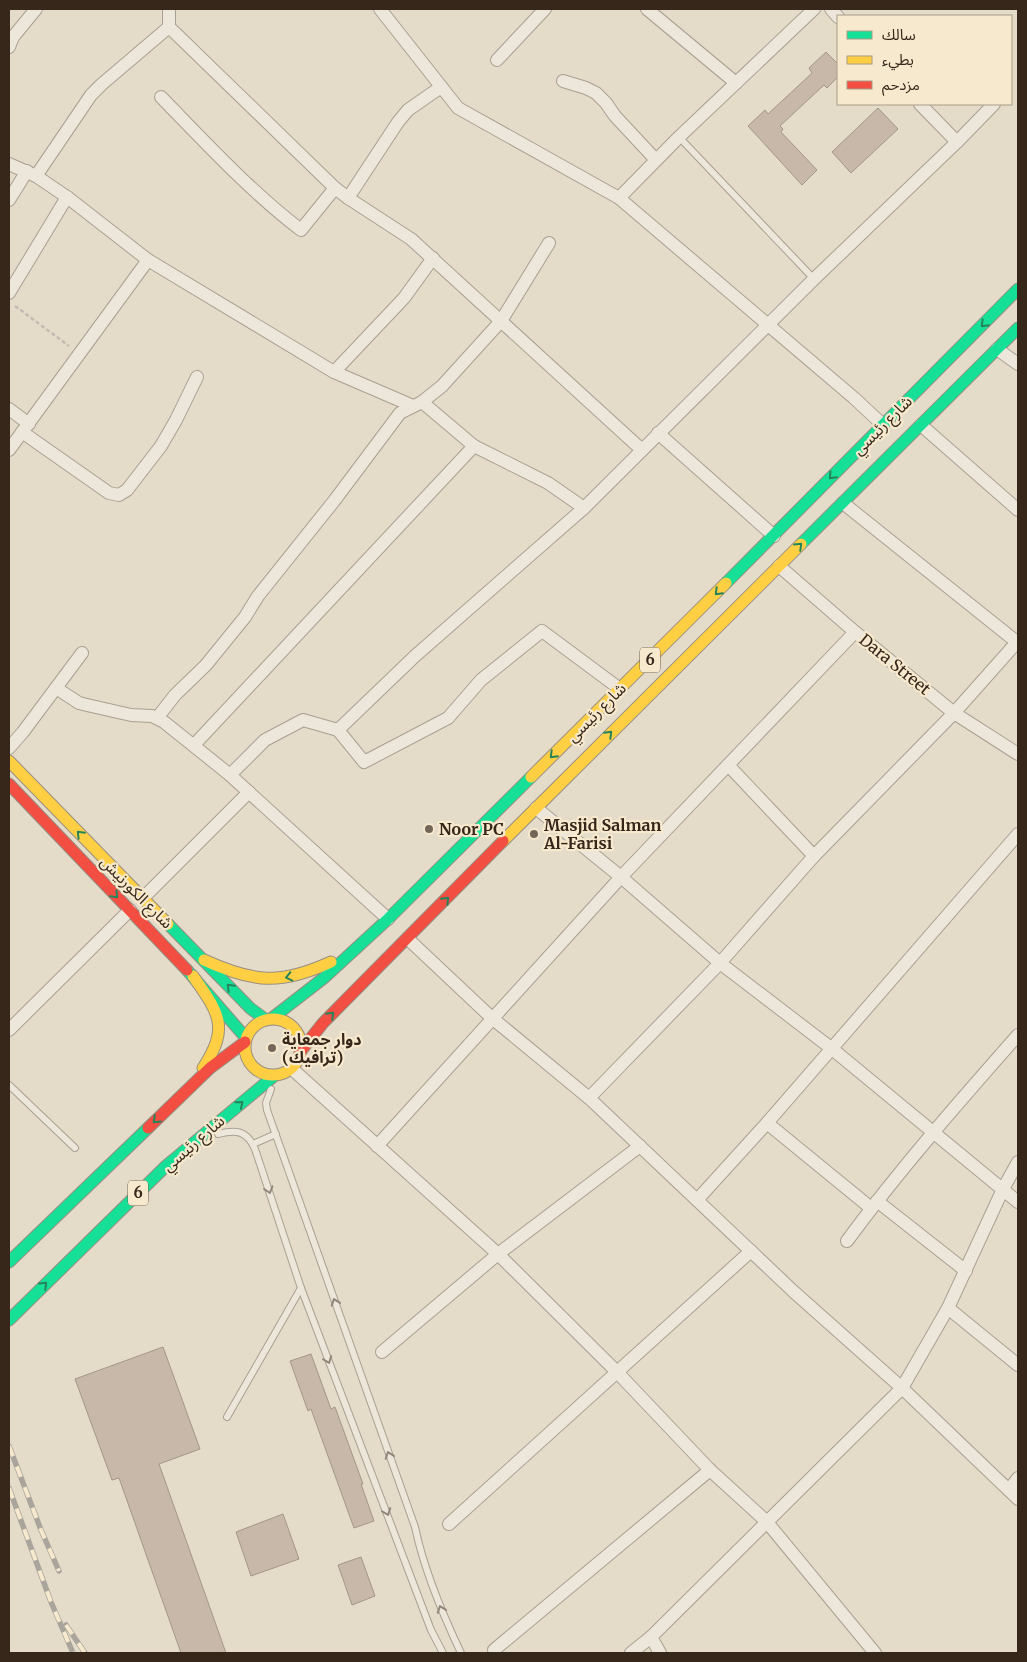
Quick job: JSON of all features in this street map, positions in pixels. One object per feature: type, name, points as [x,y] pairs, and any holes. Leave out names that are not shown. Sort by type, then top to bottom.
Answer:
[{"type":"main road","name":"شارع رئيسي","points":[[269,1020],[325,977],[364,942],[774,536],[894,429],[1018,289]]},
{"type":"main road","name":"شارع رئيسي","points":[[300,1052],[323,1023],[843,503],[894,429],[921,425],[1018,328]]},
{"type":"main road","name":"شارع الكورنيش","points":[[9,761],[257,1015],[269,1020]]},
{"type":"main road","name":"شارع الكورنيش","points":[[9,784],[193,976],[246,1040]]},
{"type":"main road","points":[[204,960],[225,970],[248,977],[265,980],[279,979],[313,971],[364,942]]},
{"type":"main road","points":[[176,1101],[208,1061],[216,1049],[219,1039],[220,1029],[217,1013],[193,976]]},
{"type":"main road","points":[[269,1020],[285,1022],[295,1030],[300,1043],[300,1052],[297,1061],[291,1068],[277,1075],[261,1073],[250,1064],[246,1056],[246,1040],[254,1026],[269,1020]]},
{"type":"main road","name":"6","points":[[9,1262],[215,1064],[246,1040]]},
{"type":"main road","name":"شارع رئيسي","points":[[9,1320],[166,1166],[277,1075]]},
{"type":"street","points":[[9,47],[13,37],[36,9]]},
{"type":"street","points":[[9,200],[32,173],[91,95],[168,27],[169,9]]},
{"type":"street","points":[[381,9],[458,108],[619,198],[767,325],[894,429]]},
{"type":"street","points":[[497,60],[545,9]]},
{"type":"street","points":[[647,9],[736,83]]},
{"type":"street","points":[[619,198],[656,160],[814,9]]},
{"type":"street","points":[[168,27],[335,188],[411,239],[642,450]]},
{"type":"street","points":[[563,81],[596,93],[656,160]]},
{"type":"street","points":[[348,198],[398,122],[408,110],[440,87]]},
{"type":"street","points":[[161,97],[249,186],[279,214],[301,230],[335,188]]},
{"type":"street","points":[[921,105],[957,142]]},
{"type":"street","points":[[338,730],[415,656],[584,508],[814,278],[957,142],[993,105]]},
{"type":"street","points":[[9,164],[32,173],[67,197],[148,260],[334,372],[417,404],[474,446],[548,483],[584,508]]},
{"type":"street","points":[[9,293],[67,197]]},
{"type":"street","points":[[157,718],[175,696],[206,665],[245,617],[258,596],[334,501],[400,413],[417,404],[442,386],[502,321],[549,243]]},
{"type":"street","points":[[334,372],[404,298],[433,258]]},
{"type":"street","points":[[9,450],[148,260]]},
{"type":"street","points":[[996,349],[1018,364]]},
{"type":"street","points":[[9,409],[26,428],[109,492],[118,495],[127,490],[161,446],[197,377]]},
{"type":"street","points":[[921,425],[1018,510]]},
{"type":"street","points":[[658,433],[774,536]]},
{"type":"street","points":[[194,745],[474,446]]},
{"type":"street","points":[[589,1098],[720,963],[814,856],[954,712],[1018,642],[843,503]]},
{"type":"street","name":"Dara Street","points":[[779,566],[855,632],[954,712],[1018,754]]},
{"type":"street","points":[[230,775],[265,740],[303,720],[338,730],[364,762],[448,718],[481,680],[542,631],[620,689]]},
{"type":"street","points":[[377,1146],[621,878],[855,632]]},
{"type":"street","points":[[9,748],[82,652]]},
{"type":"street","points":[[56,688],[87,705],[131,715],[157,718],[230,775],[388,919]]},
{"type":"street","points":[[728,765],[814,856]]},
{"type":"street","points":[[143,898],[249,792]]},
{"type":"street","points":[[536,808],[720,963],[832,1048],[1018,1202]]},
{"type":"street","points":[[697,1200],[767,1123],[1018,834]]},
{"type":"street","points":[[9,1030],[130,910]]},
{"type":"street","points":[[408,938],[492,1018],[589,1098],[794,1292],[902,1388],[1013,1495],[1018,1478]]},
{"type":"street","points":[[847,1241],[874,1204],[933,1132],[1018,1035]]},
{"type":"street","points":[[291,1068],[498,1254],[617,1372],[710,1470],[766,1521],[875,1653]]},
{"type":"street","points":[[767,1123],[966,1271]]},
{"type":"street","points":[[382,1352],[498,1254],[640,1146]]},
{"type":"street","points":[[631,1653],[651,1637],[902,1388],[948,1308],[1018,1162]]},
{"type":"street","points":[[449,1524],[751,1251]]},
{"type":"street","points":[[948,1308],[1018,1365]]},
{"type":"street","points":[[494,1650],[710,1470]]},
{"type":"street","points":[[651,1637],[660,1653]]},
{"type":"lane","points":[[680,137],[814,278]]},
{"type":"lane","points":[[277,1075],[266,1103],[267,1110],[415,1527],[423,1559],[446,1622],[461,1653]]},
{"type":"lane","points":[[9,1085],[75,1148]]},
{"type":"lane","points":[[188,1147],[216,1134],[234,1131],[242,1133],[253,1144],[301,1288],[431,1630],[443,1653]]},
{"type":"lane","points":[[253,1144],[276,1134]]},
{"type":"lane","points":[[227,1417],[301,1288]]},
{"type":"path","points":[[9,301],[80,354]]},
{"type":"building","points":[[826,52],[837,63],[837,78],[827,88],[824,85],[780,126],[783,129],[781,132],[817,170],[802,185],[748,126],[765,110],[768,114],[812,73],[809,68]]},
{"type":"building","points":[[878,108],[898,129],[851,173],[832,152]]},
{"type":"building","points":[[163,1347],[200,1449],[159,1464],[226,1653],[181,1653],[119,1478],[112,1480],[75,1379]]},
{"type":"building","points":[[311,1354],[331,1409],[335,1407],[363,1484],[361,1484],[374,1521],[354,1528],[311,1409],[308,1411],[290,1361]]},
{"type":"building","points":[[283,1514],[299,1559],[251,1576],[236,1532]]},
{"type":"building","points":[[361,1557],[375,1596],[352,1605],[338,1565]]},
{"type":"railway","points":[[9,1446],[59,1571]]},
{"type":"railway","points":[[9,1488],[51,1602],[73,1653]]},
{"type":"railway","points":[[66,1625],[85,1653]]},
{"type":"traffic: fast","points":[[726,583],[1018,289]]},
{"type":"traffic: fast","points":[[801,544],[1018,328]]},
{"type":"traffic: fast","points":[[271,1019],[325,977],[388,919],[531,777]]},
{"type":"traffic: fast","points":[[168,924],[250,1008],[266,1020]]},
{"type":"traffic: fast","points":[[187,970],[246,1038]]},
{"type":"traffic: fast","points":[[9,1320],[166,1166],[274,1076]]},
{"type":"traffic: fast","points":[[9,1262],[148,1128]]},
{"type":"traffic: slow","points":[[503,841],[801,544]]},
{"type":"traffic: slow","points":[[531,777],[726,583]]},
{"type":"traffic: slow","points":[[9,761],[168,924]]},
{"type":"traffic: slow","points":[[204,960],[238,973],[268,978],[297,975],[331,962]]},
{"type":"traffic: slow","points":[[193,976],[209,1000],[218,1020],[219,1031],[216,1042],[203,1068]]},
{"type":"traffic: slow","points":[[268,1019],[278,1019],[293,1027],[299,1036],[301,1047],[299,1058],[293,1067],[278,1075],[268,1075],[257,1070],[250,1063],[245,1052],[245,1042],[250,1031],[257,1024],[268,1019]]},
{"type":"traffic: jam","points":[[9,784],[187,970]]},
{"type":"traffic: jam","points":[[300,1052],[323,1023],[503,841]]},
{"type":"traffic: jam","points":[[148,1128],[210,1068],[245,1042]]},
{"type":"place","name":"Noor PC","points":[[429,829]]},
{"type":"place","name":"Masjid Salman Al-Farisi","points":[[534,834]]},
{"type":"place","name":"دوار جمعاية (ترافيك)","points":[[272,1048]]}]
